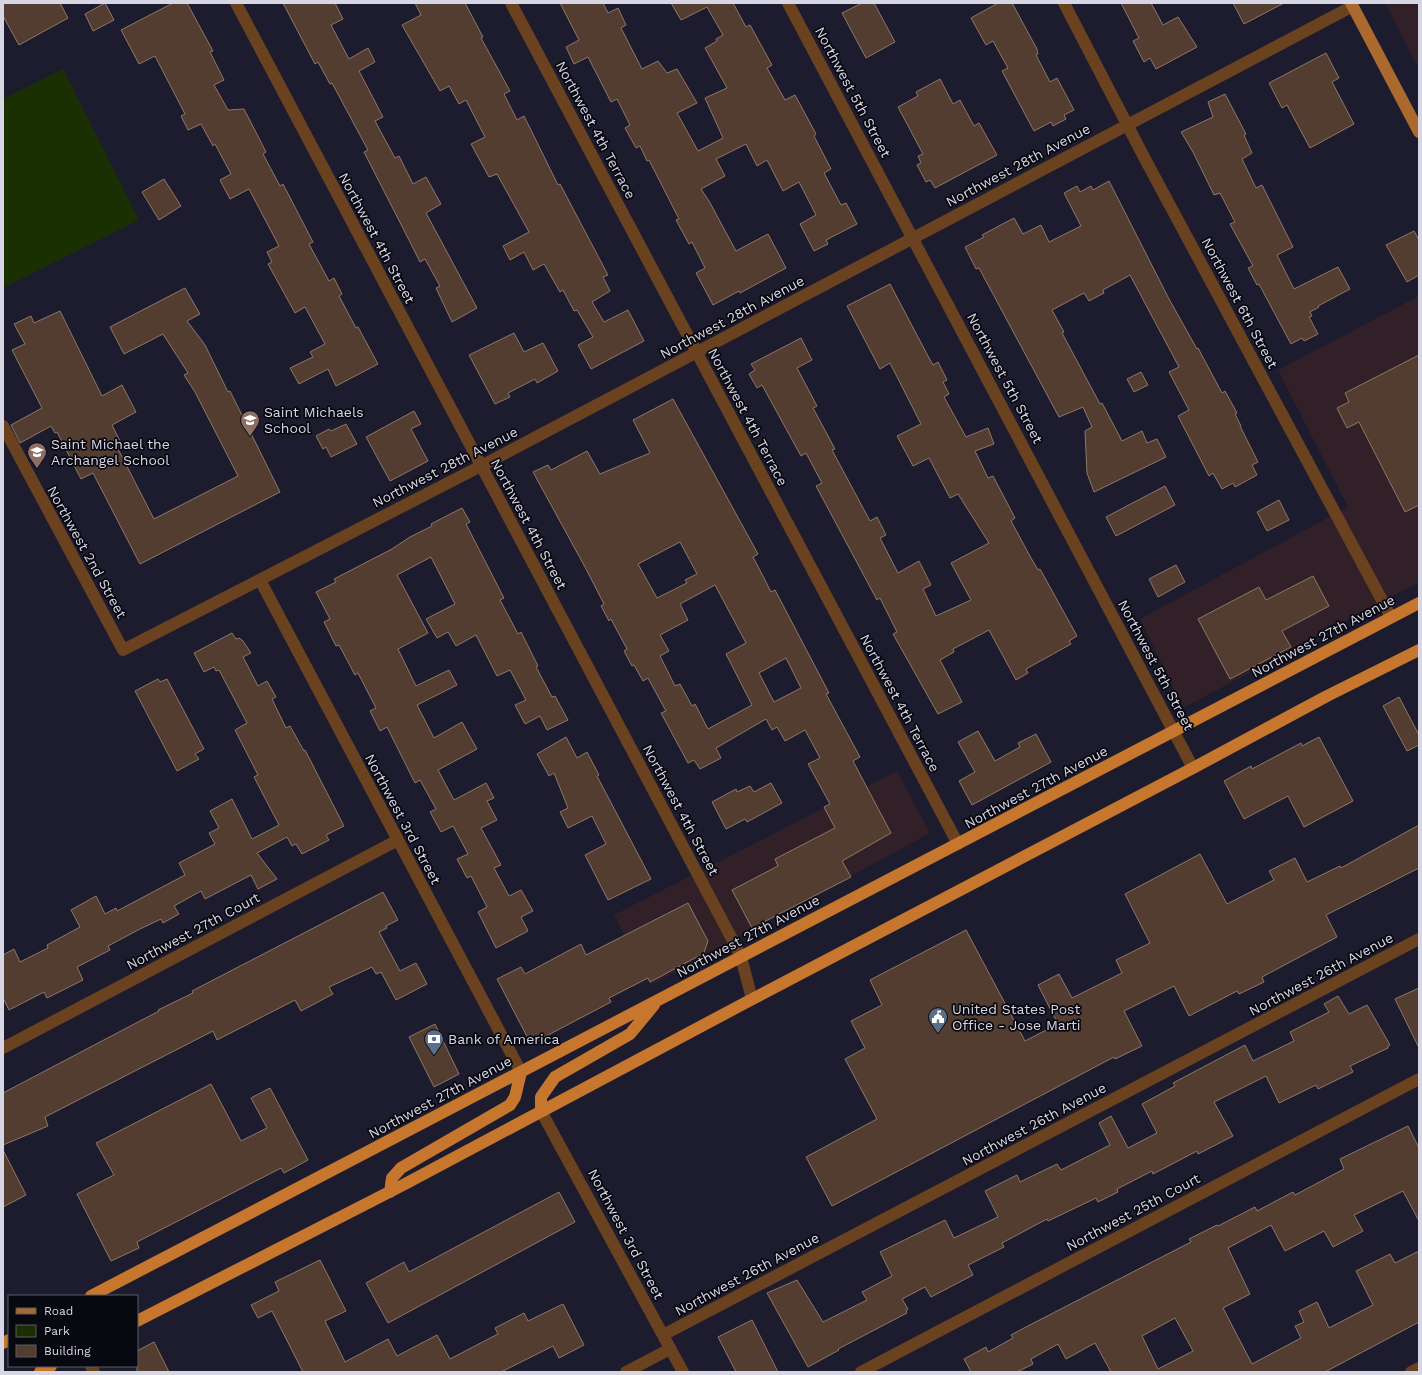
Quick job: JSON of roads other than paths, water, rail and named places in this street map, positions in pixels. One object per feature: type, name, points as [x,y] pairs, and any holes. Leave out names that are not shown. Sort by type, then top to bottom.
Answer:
[{"type":"highway","name":"Northwest 27th Avenue","points":[[96,1295],[1419,603]]},
{"type":"highway","points":[[138,1320],[390,1192],[752,999],[1193,768],[1327,696],[1419,650]]},
{"type":"highway","points":[[541,1111],[541,1097],[555,1077],[630,1034],[659,1000]]},
{"type":"highway","points":[[390,1192],[392,1178],[401,1168],[510,1105],[515,1097],[521,1072]]},
{"type":"highway","points":[[40,1372],[49,1367]]},
{"type":"main road","points":[[1352,4],[1419,132]]},
{"type":"street","name":"Northwest 4th Street","points":[[236,3],[741,957],[752,999]]},
{"type":"street","name":"Northwest 4th Terrace","points":[[511,3],[958,844]]},
{"type":"street","name":"Northwest 5th Street","points":[[788,3],[1193,768]]},
{"type":"street","name":"Northwest 6th Street","points":[[1064,3],[1391,617]]},
{"type":"street","name":"Northwest 28th Avenue","points":[[123,650],[697,353],[1128,125],[1352,4]]},
{"type":"street","name":"Northwest 2nd Street","points":[[3,426],[123,650]]},
{"type":"street","name":"Northwest 3rd Street","points":[[260,580],[521,1072]]},
{"type":"street","name":"Northwest 27th Court","points":[[3,1048],[398,840]]},
{"type":"street","name":"Northwest 26th Avenue","points":[[663,1335],[1419,940]]},
{"type":"street","name":"Northwest 25th Court","points":[[861,1372],[1419,1079]]},
{"type":"street","name":"Northwest 3rd Street","points":[[541,1111],[683,1372]]},
{"type":"street","points":[[626,1372],[670,1349]]},
{"type":"street","points":[[1411,1372],[1419,1368]]},
{"type":"place","name":"Saint Michaels School","points":[[250,437]]},
{"type":"place","name":"Saint Michael the Archangel School","points":[[37,469]]},
{"type":"place","name":"United States Post Office - Jose Marti","points":[[938,1034]]},
{"type":"place","name":"Bank of America","points":[[434,1056]]}]
